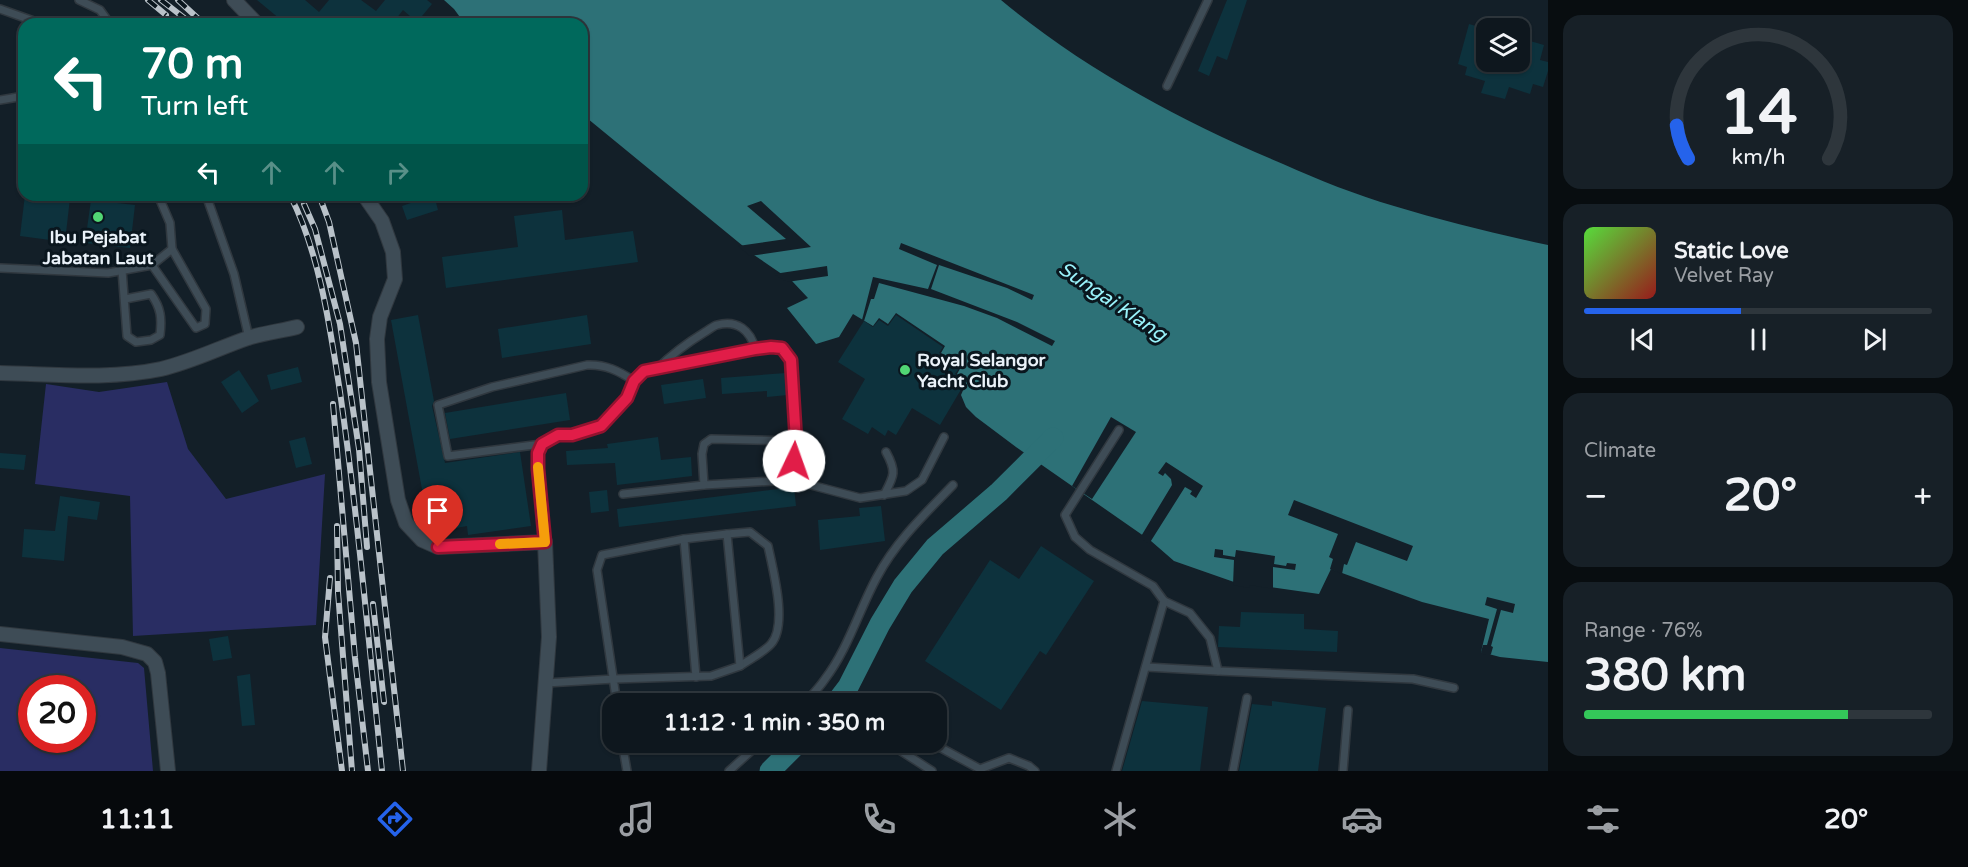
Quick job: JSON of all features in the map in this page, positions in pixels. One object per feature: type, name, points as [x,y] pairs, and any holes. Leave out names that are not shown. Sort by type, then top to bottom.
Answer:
[{"type":"street","points":[[234,0],[251,18]]},
{"type":"street","points":[[368,201],[382,221],[393,252],[395,279],[380,317],[377,339],[379,382],[398,500],[406,523],[422,540],[438,547],[545,542],[549,637],[539,771]]},
{"type":"street","points":[[0,373],[85,375],[123,374],[161,369],[208,355],[249,338],[297,327]]},
{"type":"street","points":[[0,634],[122,647],[147,654],[155,662],[158,673],[168,771]]},
{"type":"lane","points":[[79,0],[100,10],[106,18]]},
{"type":"lane","points":[[1167,86],[1208,0]]},
{"type":"lane","points":[[0,9],[25,18]]},
{"type":"lane","points":[[0,100],[18,97]]},
{"type":"lane","points":[[152,265],[196,328],[205,324],[206,309],[172,249],[170,223],[161,201]]},
{"type":"lane","points":[[208,201],[234,274],[249,338]]},
{"type":"lane","points":[[0,268],[108,273],[152,265],[172,249]]},
{"type":"lane","points":[[123,270],[124,299],[127,336],[136,342],[151,340],[160,335],[162,320],[159,305],[151,294],[124,299]]},
{"type":"lane","points":[[657,369],[675,351],[718,324],[736,325],[747,331],[752,337],[755,349]]},
{"type":"lane","points":[[634,381],[600,364],[587,365],[492,387],[438,405],[448,456],[542,444],[558,435],[572,435],[601,426],[627,398],[634,381],[644,371],[771,347],[782,348],[791,360],[796,441],[792,480]]},
{"type":"lane","points":[[1119,430],[1065,515],[1075,537],[1090,550],[1153,586],[1164,601],[1190,613],[1210,638],[1218,671]]},
{"type":"lane","points":[[623,494],[704,485],[792,480],[860,498],[884,495],[906,491],[922,480],[944,438]]},
{"type":"lane","points":[[704,485],[702,454],[704,444],[711,439],[796,441]]},
{"type":"lane","points":[[542,444],[538,453],[538,469],[545,542]]},
{"type":"lane","points":[[884,495],[893,478],[894,464],[886,452]]},
{"type":"lane","points":[[814,693],[826,679],[845,647],[877,576],[909,530],[953,485]]},
{"type":"lane","points":[[546,683],[614,679],[711,676],[740,666],[773,643],[778,632],[778,593],[768,546],[759,537],[750,532],[726,534],[684,539],[602,555],[597,570],[614,679],[616,693]]},
{"type":"lane","points":[[726,534],[740,666]]},
{"type":"lane","points":[[684,539],[696,677]]},
{"type":"lane","points":[[1116,771],[1164,601]]},
{"type":"lane","points":[[1146,667],[1413,680],[1454,688]]},
{"type":"lane","points":[[1233,771],[1246,698]]},
{"type":"lane","points":[[1343,771],[1348,710]]},
{"type":"lane","points":[[947,751],[980,769],[1009,758],[1035,771]]},
{"type":"lane","points":[[624,753],[627,771]]},
{"type":"lane","points":[[729,771],[748,753]]},
{"type":"lane","points":[[903,753],[932,771]]},
{"type":"shaded area","points":[[167,382],[188,449],[226,499],[325,474],[316,625],[133,636],[130,496],[35,484],[46,384],[99,392]]},
{"type":"shaded area","points":[[0,648],[138,663],[144,668],[153,771],[0,771]]},
{"type":"water","name":"Sungai Klang","points":[[444,0],[1001,0],[1101,72],[1172,112],[1246,148],[1380,202],[1470,227],[1548,245],[1548,662],[1500,657],[1481,652],[1489,619],[1422,602],[1331,569],[1319,594],[1234,582],[1174,561],[1151,541],[976,417],[966,407],[961,395],[967,381],[957,374],[961,367],[941,353],[945,346],[896,313],[888,324],[879,318],[873,326],[853,314],[839,337],[816,344],[787,308],[808,298],[792,281],[754,255],[588,119],[588,18],[461,18]]},
{"type":"pier","points":[[761,201],[811,247],[750,256],[738,246],[786,239],[747,206]]},
{"type":"pier","points":[[901,243],[1034,295],[1032,300],[1007,288],[939,265],[931,289],[1017,322],[1055,341],[1052,346],[997,318],[964,306],[879,283],[864,321],[862,320],[873,277],[928,289],[937,265],[899,249]]},
{"type":"pier","points":[[827,266],[828,276],[787,282],[774,274]]},
{"type":"pier","points":[[1111,417],[1136,432],[1092,499],[1072,486]]},
{"type":"pier","points":[[1166,462],[1203,486],[1196,498],[1190,494],[1192,491],[1185,487],[1149,544],[1140,538],[1172,485],[1171,479],[1165,473],[1163,476],[1158,473]]},
{"type":"pier","points":[[1294,500],[1413,546],[1407,561],[1356,542],[1347,565],[1344,564],[1342,574],[1330,569],[1333,559],[1329,557],[1338,534],[1288,515]]},
{"type":"pier","points":[[1215,549],[1223,550],[1223,555],[1235,557],[1236,550],[1275,556],[1274,564],[1286,566],[1287,563],[1296,564],[1295,570],[1273,567],[1273,589],[1233,585],[1234,560],[1214,557]]},
{"type":"pier","points":[[1487,597],[1515,604],[1513,613],[1501,610],[1491,646],[1493,647],[1488,657],[1481,652],[1483,645],[1487,645],[1497,609],[1485,605]]},
{"type":"building","points":[[257,0],[305,0],[319,12],[329,0],[361,0],[376,11],[385,0],[427,0],[432,4],[420,18],[412,18],[403,10],[397,18],[279,18]]},
{"type":"building","points":[[1227,0],[1247,0],[1227,60],[1217,56],[1209,76],[1198,71]]},
{"type":"building","points":[[1469,24],[1476,26],[1476,72],[1530,72],[1530,41],[1544,45],[1540,60],[1548,62],[1548,71],[1543,87],[1533,84],[1530,94],[1509,87],[1505,99],[1481,93],[1485,81],[1465,75],[1467,67],[1458,64]]},
{"type":"building","points":[[24,201],[70,201],[65,242],[20,236]]},
{"type":"building","points":[[91,201],[135,205],[130,248],[85,243]]},
{"type":"building","points":[[417,201],[436,201],[438,210],[407,220],[402,206]]},
{"type":"building","points":[[562,210],[565,240],[633,231],[638,262],[446,288],[442,257],[518,247],[514,216]]},
{"type":"building","points":[[418,315],[434,401],[432,406],[445,463],[520,452],[531,526],[468,535],[467,526],[430,533],[391,320]]},
{"type":"building","points":[[587,315],[591,344],[502,358],[498,329]]},
{"type":"building","name":"Royal Selangor Yacht Club","points":[[896,315],[943,347],[939,353],[960,367],[955,374],[966,381],[940,425],[912,408],[896,435],[888,430],[885,436],[872,427],[868,434],[842,419],[865,379],[838,362],[864,321],[873,327],[879,320],[888,326]]},
{"type":"building","points":[[298,367],[302,382],[271,390],[267,375]]},
{"type":"building","points":[[239,370],[259,401],[242,413],[221,382]]},
{"type":"building","points":[[786,373],[788,395],[767,397],[767,391],[722,394],[721,378]]},
{"type":"building","points":[[703,379],[706,398],[664,404],[661,385]]},
{"type":"building","points":[[566,393],[570,420],[450,439],[445,413]]},
{"type":"building","points":[[305,437],[312,464],[296,468],[289,441]]},
{"type":"building","points":[[658,437],[661,460],[691,457],[692,476],[617,485],[615,463],[567,465],[566,451],[608,448],[607,444]]},
{"type":"building","points":[[0,453],[26,455],[24,470],[0,468]]},
{"type":"building","points":[[794,487],[796,506],[619,527],[617,509]]},
{"type":"building","points":[[607,490],[609,511],[591,513],[589,492]]},
{"type":"building","points":[[60,496],[100,502],[97,520],[68,516],[64,561],[22,557],[24,529],[55,531]]},
{"type":"building","points":[[881,506],[885,541],[820,550],[818,520],[860,516],[859,508]]},
{"type":"building","points":[[1041,546],[1094,581],[1046,655],[1040,651],[1001,710],[925,661],[990,560],[1019,579]]},
{"type":"building","points":[[1241,612],[1304,614],[1304,629],[1338,631],[1337,652],[1218,647],[1219,626],[1240,627]]},
{"type":"building","points":[[228,636],[232,658],[213,661],[209,639]]},
{"type":"building","points":[[250,674],[255,725],[242,726],[237,676]]},
{"type":"building","points":[[1142,701],[1208,707],[1200,771],[1122,771]]},
{"type":"building","points":[[1272,701],[1326,708],[1318,771],[1239,771],[1252,704],[1272,706]]},
{"type":"waterway","points":[[843,693],[903,586],[935,547],[999,492],[1053,438]]},
{"type":"waterway","points":[[770,771],[788,753]]},
{"type":"railway","points":[[148,0],[166,15]]},
{"type":"railway","points":[[161,0],[184,18]]},
{"type":"railway","points":[[178,0],[198,18]]},
{"type":"railway","points":[[293,201],[309,242],[323,292],[336,368],[358,534],[382,771]]},
{"type":"railway","points":[[321,201],[329,222],[356,343],[403,771]]},
{"type":"railway","points":[[304,204],[315,229],[340,324],[359,449],[367,547]]},
{"type":"railway","points":[[333,404],[355,658],[368,771]]},
{"type":"railway","points":[[337,526],[338,592],[352,771]]},
{"type":"railway","points":[[330,578],[325,637],[342,771]]},
{"type":"railway","points":[[373,604],[384,702]]},
{"type":"slow traffic","points":[[500,544],[545,542],[538,467]]},
{"type":"place","name":"Ibu Pejabat Jabatan Laut","points":[[98,217]]},
{"type":"place","name":"Royal Selangor Yacht Club","points":[[905,370]]},
{"type":"route","points":[[438,547],[545,542],[538,469],[538,453],[542,444],[558,435],[572,435],[601,426],[627,398],[634,381],[644,371],[755,349],[782,348],[791,360],[796,441],[794,461]]}]
